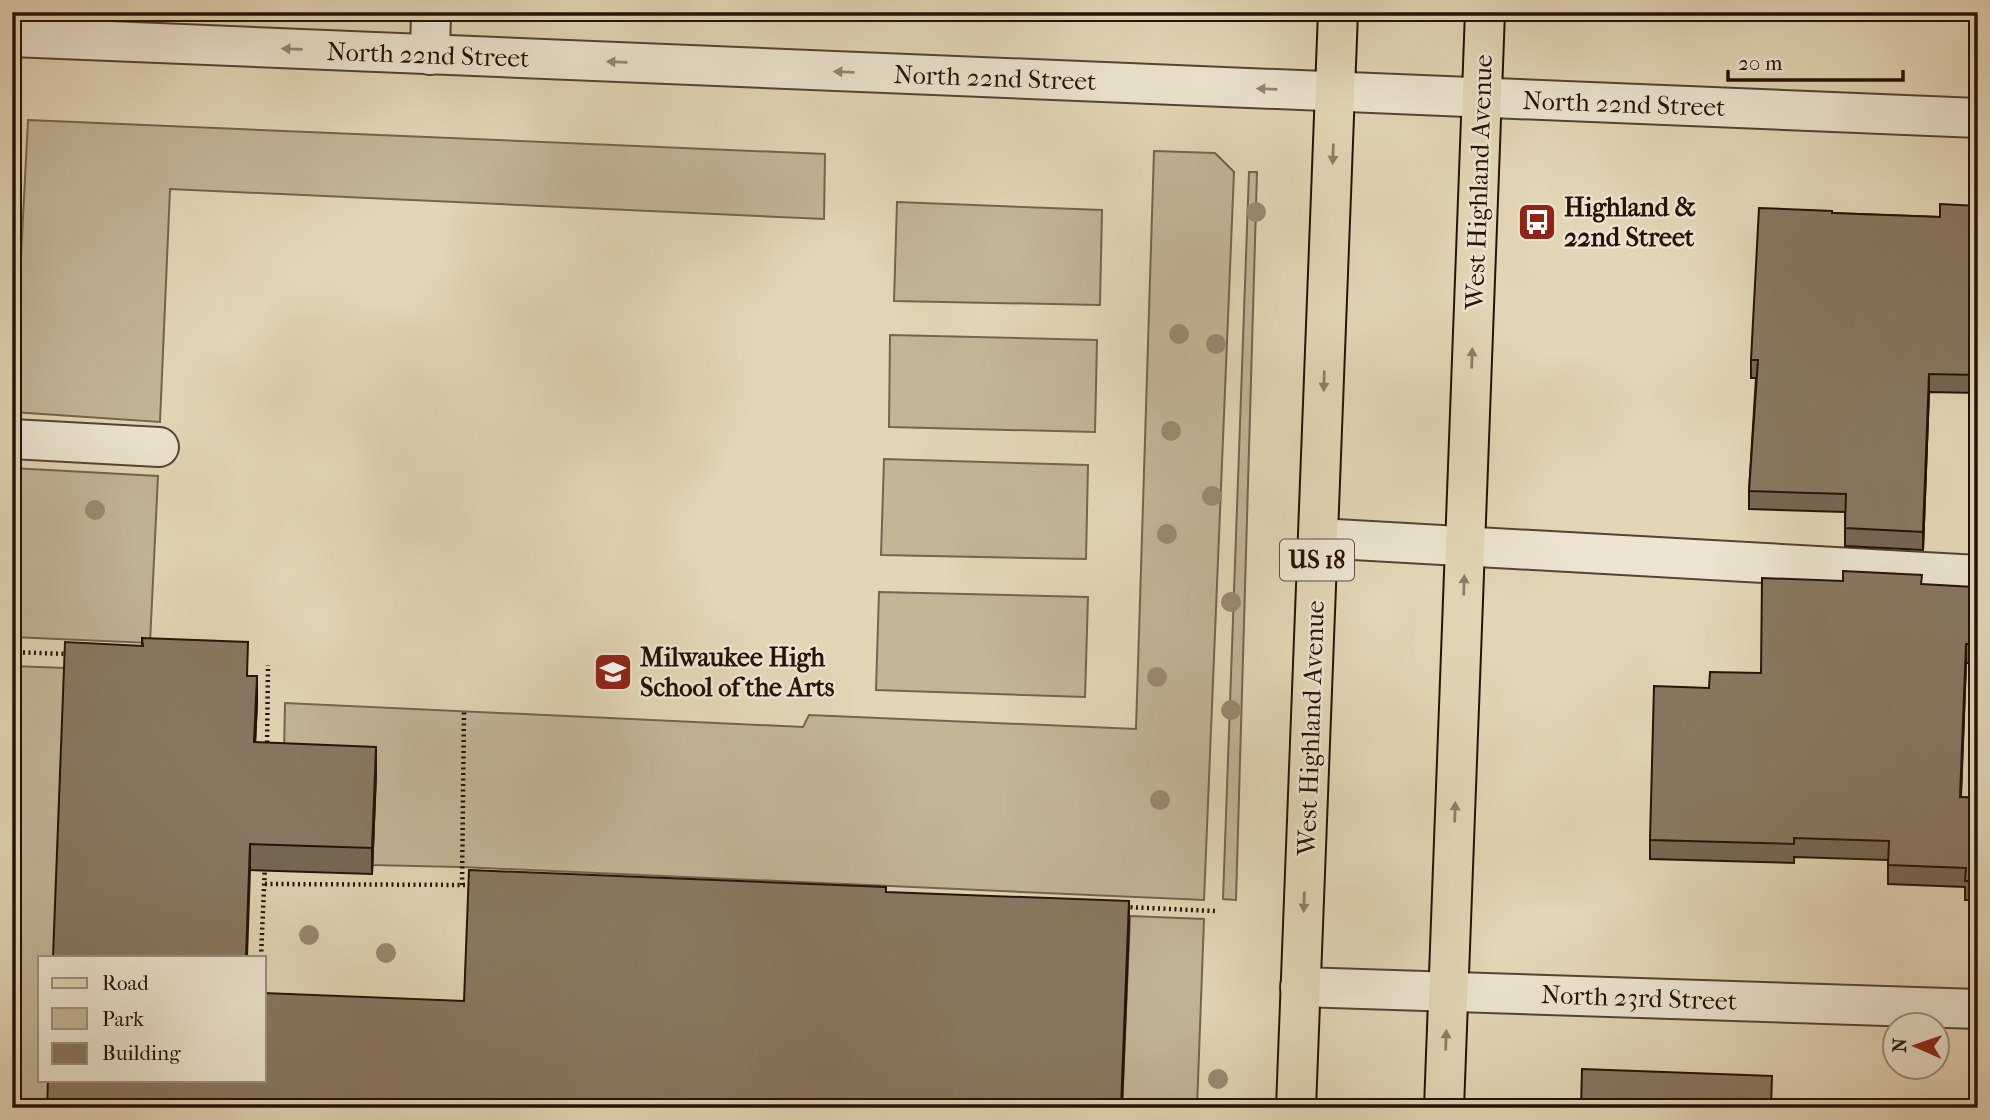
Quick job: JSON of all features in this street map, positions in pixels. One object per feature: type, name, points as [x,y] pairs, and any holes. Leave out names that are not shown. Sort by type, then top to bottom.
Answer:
[{"type":"main road","name":"West Highland Avenue","points":[[1296,1108],[1338,12]]},
{"type":"main road","name":"West Highland Avenue","points":[[1444,1108],[1485,12]]},
{"type":"street","points":[[430,55],[431,12]]},
{"type":"street","name":"North 22nd Street","points":[[12,37],[1978,118]]},
{"type":"street","points":[[12,439],[159,447]]},
{"type":"street","points":[[1318,538],[1978,575]]},
{"type":"street","name":"North 23rd Street","points":[[1300,987],[1978,1009]]},
{"type":"path","points":[[12,652],[79,655]]},
{"type":"path","points":[[267,754],[268,665]]},
{"type":"path","points":[[462,885],[464,711]]},
{"type":"path","points":[[261,956],[265,858]]},
{"type":"path","points":[[265,884],[476,886]]},
{"type":"path","points":[[1116,907],[1215,911]]},
{"type":"green space","points":[[28,120],[825,154],[824,219],[170,189],[160,422],[13,412]]},
{"type":"green space","points":[[1154,151],[1215,153],[1234,172],[1204,900],[370,865],[284,753],[285,703],[803,727],[809,715],[1136,729]]},
{"type":"green space","points":[[1249,172],[1257,172],[1236,900],[1223,899]]},
{"type":"green space","points":[[897,202],[1102,210],[1100,305],[894,301]]},
{"type":"green space","points":[[890,335],[1097,340],[1095,432],[889,427]]},
{"type":"green space","points":[[884,459],[1088,465],[1086,559],[881,555]]},
{"type":"green space","points":[[12,468],[158,476],[150,643],[12,637]]},
{"type":"green space","points":[[879,592],[1088,597],[1085,697],[876,690]]},
{"type":"green space","points":[[12,666],[65,668],[54,956],[38,956],[38,1082],[49,1082],[48,1108],[12,1108]]},
{"type":"green space","points":[[1130,916],[1204,919],[1197,1108],[1122,1108]]},
{"type":"building","points":[[1940,204],[1978,206],[1978,375],[1929,374],[1923,532],[1845,528],[1846,494],[1749,491],[1758,360],[1751,360],[1759,208],[1940,217]]},
{"type":"building","points":[[1843,571],[1922,575],[1921,584],[1974,587],[1972,644],[1966,644],[1960,797],[1978,798],[1978,881],[1965,881],[1966,868],[1888,865],[1889,841],[1794,838],[1794,844],[1650,840],[1654,686],[1709,688],[1710,672],[1761,673],[1762,578],[1843,581]]},
{"type":"building","points":[[142,638],[248,642],[247,676],[257,676],[254,742],[376,747],[372,848],[250,844],[246,956],[53,956],[65,642],[143,646]]},
{"type":"building","points":[[469,870],[886,887],[886,892],[1129,901],[1121,1108],[47,1108],[48,1082],[266,1082],[266,993],[464,1001]]},
{"type":"building","points":[[1582,1069],[1772,1076],[1771,1108],[1581,1108]]},
{"type":"place","name":"Highland & 22nd Street","points":[[1537,222]]},
{"type":"place","name":"Milwaukee High School of the Arts","points":[[613,672]]}]
